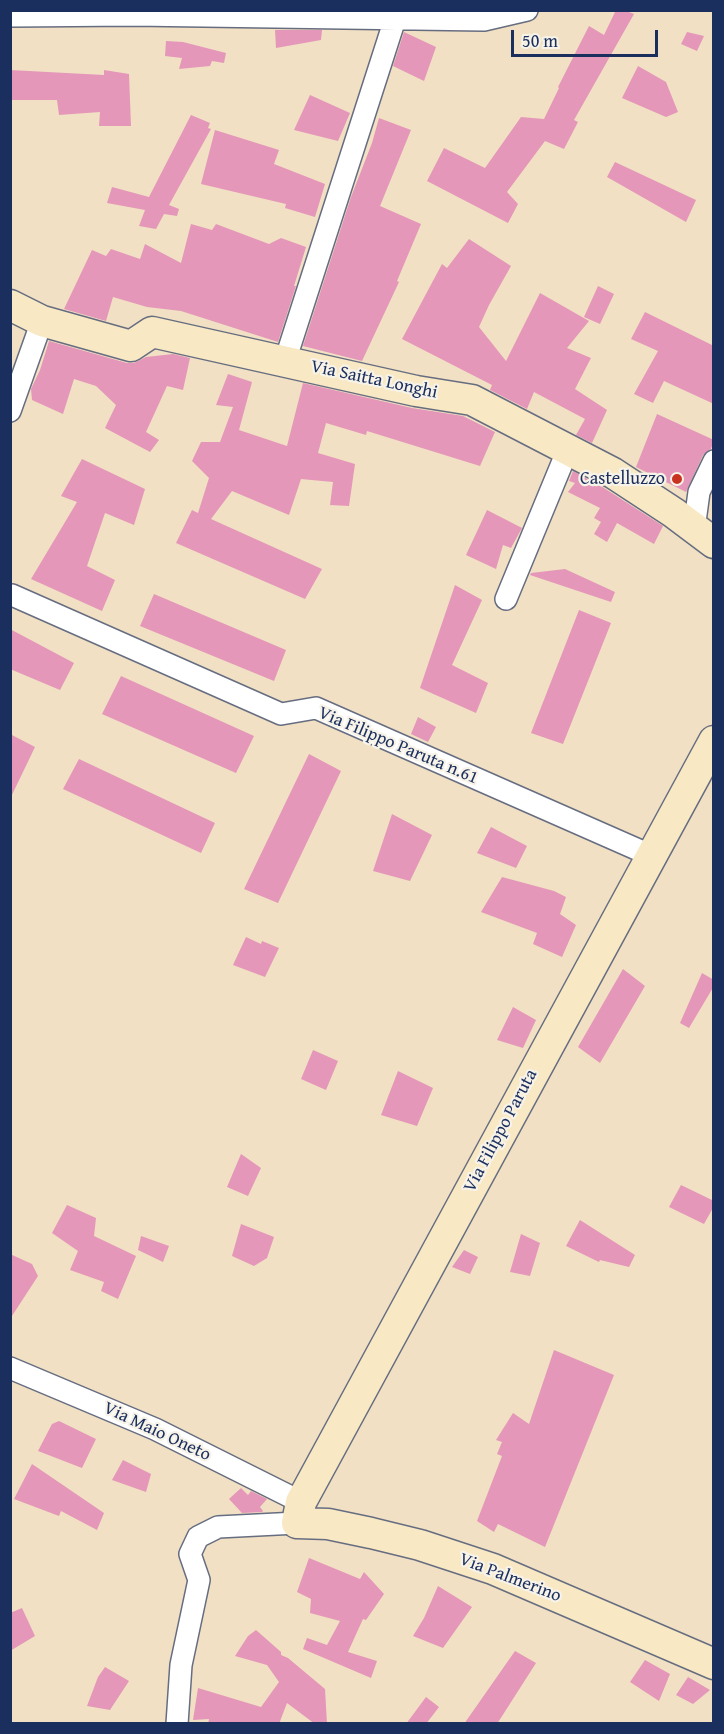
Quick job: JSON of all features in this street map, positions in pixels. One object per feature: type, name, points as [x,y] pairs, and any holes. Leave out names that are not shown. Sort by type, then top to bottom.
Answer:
[{"type":"street","points":[[10,15],[484,20],[527,10]]},
{"type":"street","points":[[285,361],[395,19]]},
{"type":"street","name":"Via Saitta Longhi","points":[[10,305],[42,321],[131,346],[152,332],[416,391],[472,400],[613,473],[704,536]]},
{"type":"street","points":[[10,411],[42,321]]},
{"type":"street","points":[[506,599],[568,449]]},
{"type":"street","points":[[704,536],[699,492],[714,461]]},
{"type":"street","name":"Via Filippo Paruta n.61","points":[[12,595],[281,714],[316,708],[650,855]]},
{"type":"street","name":"Via Filippo Paruta","points":[[299,1513],[650,855],[714,741]]},
{"type":"street","name":"Via Maio Oneto","points":[[10,1368],[155,1429],[299,1513]]},
{"type":"street","points":[[177,1724],[181,1665],[199,1580],[190,1554],[198,1537],[218,1527],[299,1513]]},
{"type":"street","name":"Via Palmerino","points":[[299,1513],[328,1524],[420,1545],[493,1569],[714,1664]]},
{"type":"building","points":[[616,10],[634,14],[574,120],[578,122],[564,149],[545,141],[507,192],[518,204],[508,223],[427,181],[444,148],[485,168],[521,117],[544,119],[589,26],[604,35]]},
{"type":"building","points":[[275,30],[322,30],[321,40],[276,48]]},
{"type":"building","points":[[404,32],[436,47],[424,81],[393,66]]},
{"type":"building","points":[[687,32],[704,36],[697,51],[681,44]]},
{"type":"building","points":[[166,41],[183,42],[226,53],[224,63],[212,61],[210,66],[179,69],[182,58],[165,56]]},
{"type":"building","points":[[638,66],[666,82],[678,112],[666,117],[622,98]]},
{"type":"building","points":[[10,70],[104,75],[104,70],[129,74],[131,126],[99,126],[100,112],[59,115],[57,100],[10,100]]},
{"type":"building","points":[[310,95],[350,113],[338,141],[294,130]]},
{"type":"building","points":[[191,115],[210,123],[208,128],[211,129],[169,205],[179,209],[177,216],[164,214],[156,229],[139,226],[145,210],[107,203],[112,187],[149,197]]},
{"type":"building","points":[[379,118],[411,130],[380,206],[421,224],[397,281],[399,282],[362,361],[303,346]]},
{"type":"building","points":[[215,130],[279,150],[274,164],[325,184],[315,217],[285,208],[286,204],[201,184]]},
{"type":"building","points":[[615,162],[696,200],[686,222],[607,177]]},
{"type":"building","points":[[191,224],[212,230],[216,224],[269,244],[281,238],[306,247],[278,342],[181,311],[147,307],[113,297],[106,321],[64,309],[92,250],[106,256],[111,249],[140,259],[145,244],[181,263]]},
{"type":"building","points":[[469,239],[511,266],[479,327],[506,361],[540,293],[589,321],[567,348],[591,358],[575,389],[607,410],[592,443],[576,435],[585,419],[534,392],[527,409],[490,390],[492,385],[402,339],[442,264],[447,268]]},
{"type":"building","points":[[598,286],[614,294],[600,324],[584,317]]},
{"type":"building","points":[[645,312],[714,346],[714,404],[664,381],[653,403],[634,394],[658,351],[631,339]]},
{"type":"building","points":[[49,341],[127,363],[134,363],[146,357],[173,354],[190,358],[183,390],[167,386],[146,432],[159,440],[150,452],[105,428],[116,405],[96,386],[74,379],[63,414],[32,400],[31,389]]},
{"type":"building","points":[[228,374],[252,382],[239,430],[287,446],[303,383],[412,408],[463,416],[495,432],[480,466],[367,431],[366,435],[326,423],[318,453],[355,464],[349,506],[330,505],[333,482],[301,479],[289,515],[232,491],[211,519],[322,569],[305,599],[176,543],[192,510],[198,513],[209,478],[192,461],[201,442],[220,442],[233,407],[216,405]]},
{"type":"building","points":[[657,414],[714,440],[711,449],[703,455],[686,492],[636,467]]},
{"type":"building","points":[[82,459],[145,489],[134,525],[105,513],[87,566],[115,580],[102,611],[31,579],[77,502],[61,496]]},
{"type":"building","points":[[573,471],[663,526],[654,544],[617,523],[607,542],[594,534],[601,522],[594,518],[600,508],[568,492],[575,483],[569,481]]},
{"type":"building","points":[[487,510],[522,528],[511,548],[503,545],[496,569],[466,555]]},
{"type":"building","points":[[565,569],[615,592],[611,602],[530,575],[531,573]]},
{"type":"building","points":[[455,585],[482,600],[452,665],[488,683],[476,713],[420,688]]},
{"type":"building","points":[[154,594],[286,650],[274,681],[140,626]]},
{"type":"building","points":[[579,610],[611,623],[563,744],[531,733]]},
{"type":"building","points":[[10,629],[74,663],[60,690],[10,669]]},
{"type":"building","points":[[121,676],[254,736],[236,773],[102,714]]},
{"type":"building","points":[[418,717],[436,727],[428,742],[411,734]]},
{"type":"building","points":[[10,734],[35,747],[10,799]]},
{"type":"building","points":[[309,754],[341,771],[278,903],[244,889]]},
{"type":"building","points":[[79,759],[215,823],[201,853],[63,789]]},
{"type":"building","points":[[392,814],[432,835],[410,881],[373,871]]},
{"type":"building","points":[[491,827],[527,846],[516,868],[477,853]]},
{"type":"building","points":[[502,877],[554,891],[566,897],[560,914],[576,925],[562,957],[533,944],[537,933],[481,912]]},
{"type":"building","points":[[246,937],[261,944],[262,941],[279,948],[265,977],[233,965]]},
{"type":"building","points":[[623,969],[645,986],[600,1063],[578,1047]]},
{"type":"building","points":[[702,973],[714,980],[714,986],[689,1028],[680,1023]]},
{"type":"building","points":[[513,1007],[536,1020],[523,1048],[497,1040]]},
{"type":"building","points":[[313,1050],[338,1061],[326,1090],[301,1079]]},
{"type":"building","points":[[398,1071],[433,1088],[417,1126],[381,1115]]},
{"type":"building","points":[[241,1154],[261,1168],[248,1196],[227,1187]]},
{"type":"building","points":[[681,1185],[714,1201],[714,1206],[704,1224],[669,1207]]},
{"type":"building","points":[[67,1205],[96,1218],[94,1236],[136,1256],[118,1299],[101,1291],[104,1282],[70,1270],[78,1251],[52,1233]]},
{"type":"building","points":[[580,1220],[635,1255],[629,1267],[600,1260],[599,1262],[566,1246]]},
{"type":"building","points":[[241,1224],[274,1237],[267,1258],[254,1266],[232,1256]]},
{"type":"building","points":[[521,1234],[540,1243],[530,1276],[510,1272]]},
{"type":"building","points":[[141,1236],[169,1246],[163,1262],[138,1250]]},
{"type":"building","points":[[464,1250],[478,1257],[470,1274],[452,1267]]},
{"type":"building","points":[[10,1254],[32,1264],[38,1276],[10,1319]]},
{"type":"building","points":[[554,1350],[614,1375],[545,1547],[498,1524],[494,1532],[477,1521],[502,1456],[497,1454],[502,1442],[496,1440],[513,1413],[529,1424]]},
{"type":"building","points":[[59,1421],[96,1439],[82,1468],[38,1451],[52,1424]]},
{"type":"building","points":[[123,1460],[151,1474],[146,1492],[112,1480]]},
{"type":"building","points":[[32,1464],[104,1513],[97,1530],[61,1511],[59,1516],[14,1499]]},
{"type":"building","points":[[241,1488],[248,1495],[251,1491],[267,1499],[260,1507],[262,1512],[242,1513],[229,1499]]},
{"type":"building","points":[[309,1558],[360,1579],[364,1572],[384,1594],[366,1620],[363,1619],[348,1652],[377,1661],[371,1678],[303,1649],[307,1638],[327,1645],[340,1621],[310,1613],[311,1599],[297,1592]]},
{"type":"building","points":[[438,1586],[472,1607],[443,1648],[413,1636]]},
{"type":"building","points":[[22,1608],[35,1636],[10,1651],[10,1613]]},
{"type":"building","points":[[256,1630],[281,1652],[281,1655],[288,1658],[325,1689],[327,1724],[315,1724],[287,1703],[279,1724],[208,1724],[209,1719],[193,1720],[198,1688],[261,1707],[279,1682],[267,1665],[235,1656],[248,1636]]},
{"type":"building","points":[[515,1651],[536,1663],[497,1724],[464,1724]]},
{"type":"building","points":[[645,1660],[670,1674],[659,1701],[630,1682]]},
{"type":"building","points":[[105,1667],[129,1681],[110,1710],[87,1706],[98,1677]]},
{"type":"building","points":[[688,1677],[710,1690],[693,1704],[676,1695]]},
{"type":"building","points":[[426,1697],[439,1707],[426,1724],[406,1724]]},
{"type":"place","name":"Castelluzzo","points":[[677,479]]}]
